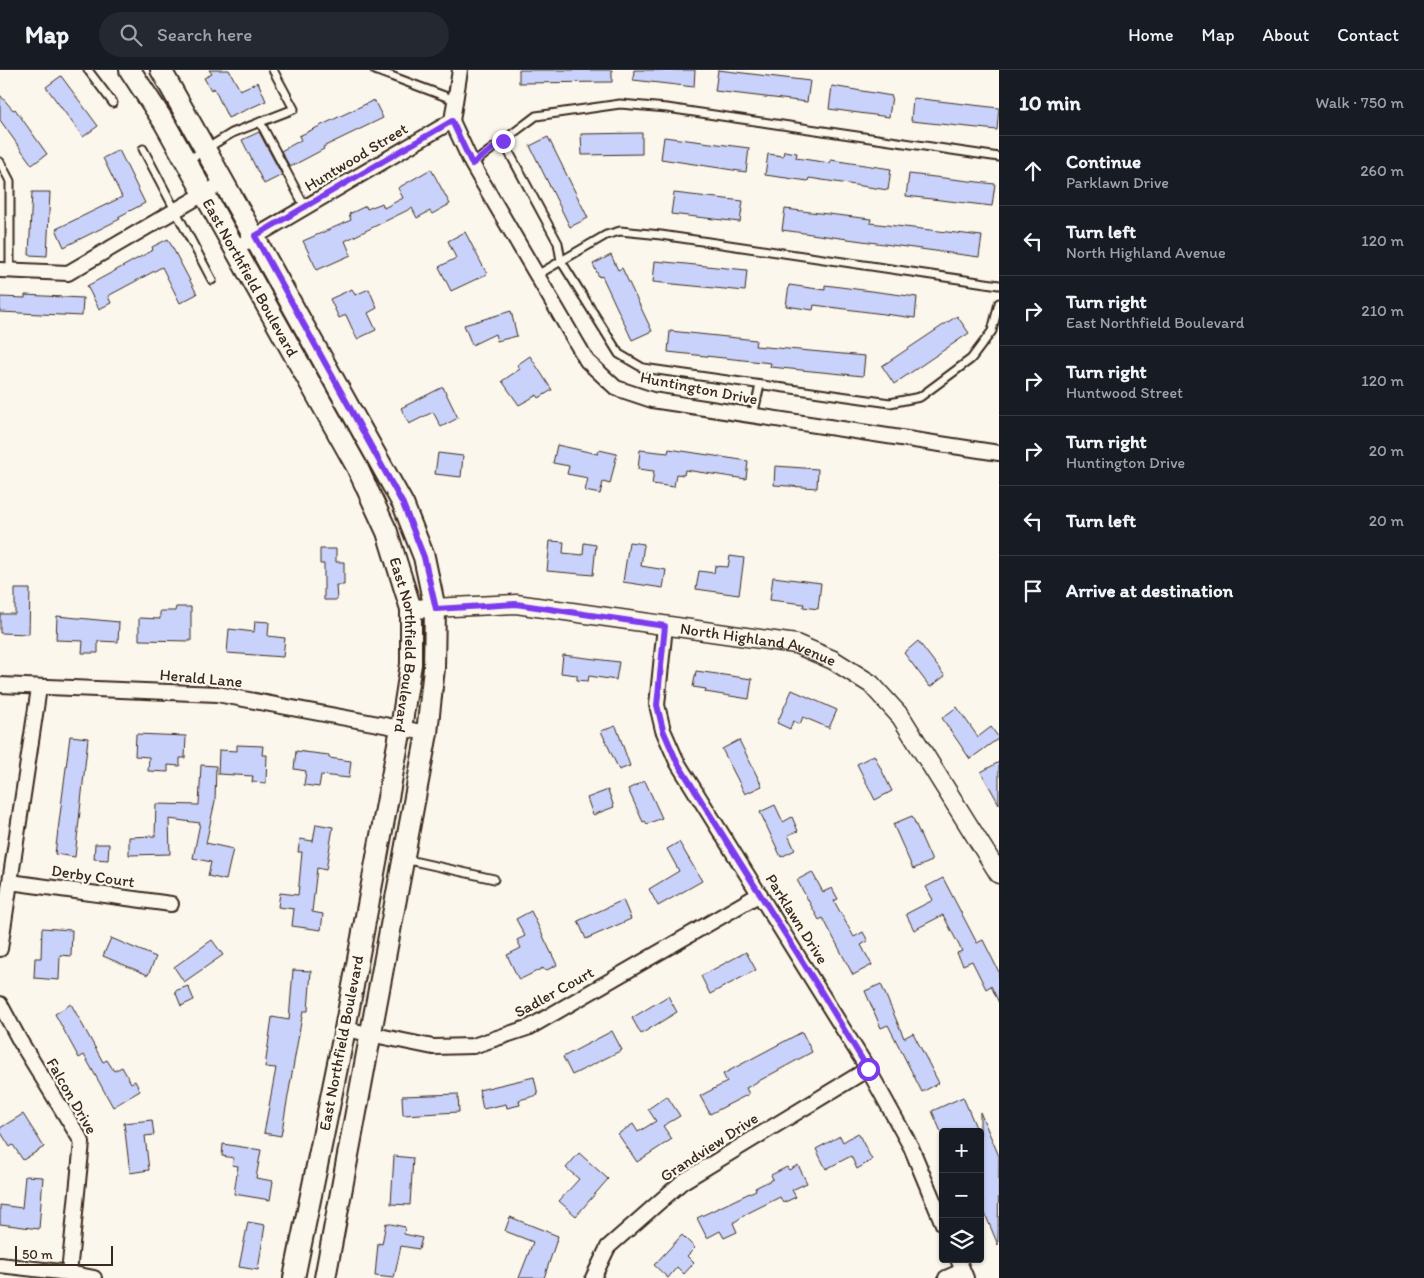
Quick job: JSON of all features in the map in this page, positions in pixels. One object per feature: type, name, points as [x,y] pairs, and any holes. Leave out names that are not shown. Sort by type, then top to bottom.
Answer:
[{"type":"main road","name":"East Northfield Boulevard","points":[[130,70],[164,122],[356,467],[387,532],[411,610],[411,664],[401,728],[344,1029],[294,1278]]},
{"type":"main road","name":"East Northfield Boulevard","points":[[161,70],[403,504],[424,557],[436,609],[434,668],[427,733],[325,1278]]},
{"type":"street","points":[[452,121],[460,70]]},
{"type":"street","name":"Huntington Drive","points":[[452,121],[472,164],[587,361],[616,388],[652,400],[753,417],[999,453]]},
{"type":"street","name":"Huntwood Street","points":[[234,248],[452,121]]},
{"type":"street","points":[[5,270],[68,273],[224,182]]},
{"type":"street","name":"North Highland Avenue","points":[[411,610],[516,604],[796,644],[833,660],[871,684],[901,717],[999,874]]},
{"type":"street","name":"Parklawn Drive","points":[[665,626],[657,705],[663,730],[677,762],[868,1069],[911,1147],[941,1218]]},
{"type":"street","name":"Herald Lane","points":[[0,685],[217,694],[427,733]]},
{"type":"street","points":[[0,948],[39,688]]},
{"type":"street","name":"Derby Court","points":[[10,882],[171,904]]},
{"type":"street","name":"Sadler Court","points":[[344,1029],[433,1048],[474,1046],[530,1027],[760,894]]},
{"type":"street","name":"Falcon Drive","points":[[0,1004],[20,1041],[82,1142],[69,1273]]},
{"type":"street","name":"Grandview Drive","points":[[593,1278],[608,1247],[682,1182],[868,1069]]},
{"type":"street","points":[[0,1265],[69,1273],[94,1278]]},
{"type":"street","points":[[946,1278],[962,1269]]},
{"type":"lane","points":[[88,70],[113,103]]},
{"type":"lane","points":[[185,162],[232,133],[294,109],[273,70]]},
{"type":"lane","points":[[375,70],[455,100]]},
{"type":"lane","points":[[472,164],[536,116],[620,104],[667,108],[999,157]]},
{"type":"lane","points":[[260,122],[305,207]]},
{"type":"lane","points":[[503,141],[558,243],[562,261],[619,354],[643,368],[890,403],[920,397],[971,359],[992,331],[999,303]]},
{"type":"lane","points":[[143,149],[212,280]]},
{"type":"lane","points":[[0,162],[10,181],[5,270]]},
{"type":"lane","points":[[537,275],[606,235],[620,231],[661,235],[999,285]]},
{"type":"lane","points":[[753,417],[760,385]]},
{"type":"lane","points":[[403,859],[494,879]]},
{"type":"building","points":[[209,70],[229,70],[240,90],[258,82],[266,101],[228,118],[214,88],[211,90],[204,78],[212,74]]},
{"type":"building","points":[[519,70],[612,70],[612,82],[519,83]]},
{"type":"building","points":[[634,70],[695,70],[694,87],[633,80]]},
{"type":"building","points":[[718,70],[810,81],[807,102],[715,91]]},
{"type":"building","points":[[61,76],[98,126],[83,137],[46,87]]},
{"type":"building","points":[[832,86],[892,96],[889,117],[829,109]]},
{"type":"building","points":[[0,95],[13,110],[15,109],[47,154],[32,165],[0,120]]},
{"type":"building","points":[[913,98],[999,108],[997,130],[911,121]]},
{"type":"building","points":[[374,100],[383,118],[323,147],[324,149],[290,167],[281,151],[301,140],[299,136]]},
{"type":"building","points":[[259,132],[282,175],[264,184],[242,140]]},
{"type":"building","points":[[642,133],[642,154],[582,155],[581,134]]},
{"type":"building","points":[[548,137],[588,218],[570,227],[530,146]]},
{"type":"building","points":[[664,137],[749,148],[746,172],[661,159]]},
{"type":"building","points":[[119,150],[145,203],[118,217],[120,219],[64,247],[56,229],[122,197],[103,158]]},
{"type":"building","points":[[784,151],[797,153],[796,158],[830,163],[831,160],[891,169],[888,190],[809,178],[808,181],[765,175],[768,154],[783,156]]},
{"type":"building","points":[[431,169],[450,204],[432,214],[430,211],[417,218],[412,208],[345,241],[351,255],[317,270],[303,241],[351,220],[349,214],[366,206],[367,209],[382,203],[384,208],[403,198],[398,188]]},
{"type":"building","points":[[909,174],[995,184],[992,206],[906,196]]},
{"type":"building","points":[[32,192],[50,192],[47,256],[29,255]]},
{"type":"building","points":[[674,193],[743,201],[740,222],[671,214]]},
{"type":"building","points":[[785,209],[871,219],[870,223],[982,236],[979,257],[782,230]]},
{"type":"building","points":[[465,232],[487,274],[451,291],[439,267],[456,258],[448,241]]},
{"type":"building","points":[[168,239],[197,294],[180,303],[162,267],[108,296],[111,303],[99,309],[87,286],[153,250],[152,247]]},
{"type":"building","points":[[611,255],[618,270],[622,268],[652,331],[632,340],[602,276],[599,277],[593,264]]},
{"type":"building","points":[[655,261],[747,270],[745,291],[653,282]]},
{"type":"building","points":[[789,285],[825,290],[825,285],[917,297],[915,318],[814,305],[813,310],[786,306]]},
{"type":"building","points":[[352,289],[355,295],[369,289],[377,308],[368,313],[376,330],[357,339],[346,315],[339,318],[330,299]]},
{"type":"building","points":[[25,295],[83,298],[82,316],[0,312],[0,297],[25,298]]},
{"type":"building","points":[[511,311],[517,336],[497,341],[495,334],[472,345],[464,325]]},
{"type":"building","points":[[957,316],[969,333],[894,384],[882,366]]},
{"type":"building","points":[[670,331],[756,340],[755,346],[865,356],[863,376],[770,367],[771,363],[668,352]]},
{"type":"building","points":[[530,356],[552,390],[539,398],[537,395],[519,405],[502,381],[520,369],[517,365]]},
{"type":"building","points":[[443,387],[458,418],[441,427],[433,412],[409,424],[401,408]]},
{"type":"building","points":[[557,445],[598,454],[599,450],[617,454],[610,484],[603,482],[600,494],[585,491],[588,478],[567,474],[569,466],[553,463]]},
{"type":"building","points":[[669,449],[748,461],[746,479],[685,470],[684,475],[676,474],[674,487],[652,484],[654,471],[638,469],[640,450],[668,453]]},
{"type":"building","points":[[438,453],[463,456],[461,477],[435,474]]},
{"type":"building","points":[[775,466],[818,469],[817,488],[774,485]]},
{"type":"building","points":[[550,541],[564,542],[563,553],[583,555],[584,543],[596,545],[593,575],[547,571]]},
{"type":"building","points":[[629,542],[644,544],[641,566],[666,570],[663,588],[623,582]]},
{"type":"building","points":[[320,549],[336,549],[336,562],[344,562],[344,585],[336,585],[337,600],[324,600],[324,564],[320,564]]},
{"type":"building","points":[[730,556],[744,558],[739,595],[696,589],[699,571],[714,573],[715,566],[728,567]]},
{"type":"building","points":[[773,577],[821,583],[818,609],[803,607],[804,604],[770,600]]},
{"type":"building","points":[[15,589],[30,589],[29,634],[0,633],[0,614],[15,614]]},
{"type":"building","points":[[176,607],[191,607],[191,641],[139,640],[139,618],[160,619],[160,611],[175,611]]},
{"type":"building","points":[[57,616],[119,622],[118,642],[98,641],[98,653],[82,653],[83,641],[56,640]]},
{"type":"building","points":[[255,621],[269,622],[268,636],[285,638],[283,657],[227,653],[229,629],[254,632]]},
{"type":"building","points":[[918,641],[945,676],[930,687],[904,653]]},
{"type":"building","points":[[563,655],[619,662],[616,680],[589,676],[588,681],[577,680],[577,675],[561,673]]},
{"type":"building","points":[[696,671],[752,679],[749,699],[705,692],[706,689],[693,687]]},
{"type":"building","points":[[792,690],[837,710],[829,728],[803,717],[800,724],[793,721],[790,729],[777,723]]},
{"type":"building","points":[[957,707],[978,737],[991,727],[999,738],[970,759],[942,718]]},
{"type":"building","points":[[616,726],[630,766],[619,770],[601,731]]},
{"type":"building","points":[[136,734],[186,736],[185,758],[180,758],[180,766],[168,765],[168,772],[148,771],[149,757],[135,756]]},
{"type":"building","points":[[70,736],[88,738],[75,857],[55,854]]},
{"type":"building","points":[[739,740],[762,786],[745,794],[722,749]]},
{"type":"building","points":[[237,745],[263,746],[262,755],[267,755],[266,783],[252,782],[253,776],[218,774],[219,750],[237,751]]},
{"type":"building","points":[[296,751],[329,755],[329,758],[351,761],[349,778],[321,775],[319,787],[304,785],[306,771],[294,769]]},
{"type":"building","points":[[874,755],[892,791],[875,800],[857,764]]},
{"type":"building","points":[[999,762],[999,804],[981,772]]},
{"type":"building","points":[[201,765],[216,766],[215,801],[206,843],[233,849],[226,880],[208,876],[211,862],[193,858],[200,823],[169,819],[170,854],[129,855],[129,837],[155,836],[156,804],[199,805]]},
{"type":"building","points":[[645,781],[662,818],[647,824],[645,821],[643,822],[628,789]]},
{"type":"building","points":[[608,790],[614,807],[593,815],[587,798]]},
{"type":"building","points":[[775,805],[783,822],[792,817],[798,831],[788,835],[795,850],[781,857],[760,812]]},
{"type":"building","points":[[912,816],[932,861],[913,869],[893,824]]},
{"type":"building","points":[[316,824],[333,827],[326,870],[317,868],[312,912],[323,914],[321,930],[292,926],[294,909],[278,907],[280,893],[298,895],[302,852],[298,852],[300,839],[313,841]]},
{"type":"building","points":[[679,842],[702,881],[658,906],[649,889],[679,871],[667,849]]},
{"type":"building","points":[[95,844],[109,844],[108,860],[94,859]]},
{"type":"building","points":[[812,872],[823,892],[832,888],[838,899],[834,901],[854,937],[863,932],[868,941],[861,945],[872,965],[853,975],[823,918],[819,920],[797,880]]},
{"type":"building","points":[[943,878],[977,943],[983,940],[999,972],[999,1003],[991,986],[986,989],[972,961],[963,965],[957,953],[962,951],[943,915],[914,930],[906,914],[933,900],[926,887]]},
{"type":"building","points":[[623,900],[631,919],[586,939],[578,921]]},
{"type":"building","points":[[531,911],[557,965],[545,971],[543,968],[519,980],[507,955],[521,948],[517,940],[525,936],[516,919]]},
{"type":"building","points":[[42,928],[72,930],[71,956],[60,955],[59,980],[34,978],[35,958],[41,958]]},
{"type":"building","points":[[111,938],[156,957],[148,975],[103,956]]},
{"type":"building","points":[[212,940],[223,955],[184,982],[174,967]]},
{"type":"building","points":[[746,952],[756,970],[710,994],[701,976]]},
{"type":"building","points":[[293,970],[311,971],[308,1011],[303,1011],[281,1136],[264,1133],[276,1068],[265,1067],[272,1017],[289,1020]]},
{"type":"building","points":[[881,984],[904,1038],[913,1033],[939,1083],[922,1092],[888,1025],[881,1028],[865,991]]},
{"type":"building","points":[[188,986],[194,1000],[181,1006],[175,991]]},
{"type":"building","points":[[668,996],[677,1012],[641,1034],[632,1018]]},
{"type":"building","points":[[71,1004],[103,1062],[107,1060],[114,1071],[122,1067],[131,1083],[135,1081],[140,1091],[113,1107],[84,1055],[79,1058],[55,1014]]},
{"type":"building","points":[[612,1031],[622,1050],[572,1075],[563,1057]]},
{"type":"building","points":[[802,1032],[812,1052],[746,1088],[749,1094],[710,1114],[700,1096],[727,1082],[723,1074]]},
{"type":"building","points":[[534,1077],[538,1095],[519,1100],[520,1105],[507,1108],[506,1104],[483,1109],[479,1090]]},
{"type":"building","points":[[458,1094],[459,1112],[403,1115],[402,1096]]},
{"type":"building","points":[[667,1096],[680,1116],[663,1126],[672,1139],[637,1162],[618,1134],[633,1124],[638,1132],[656,1121],[648,1109]]},
{"type":"building","points":[[963,1097],[976,1128],[939,1128],[932,1111]]},
{"type":"building","points":[[980,1112],[999,1156],[998,1245],[984,1211],[984,1128],[980,1128]]},
{"type":"building","points":[[23,1114],[44,1147],[23,1160],[13,1145],[10,1147],[0,1128]]},
{"type":"building","points":[[152,1120],[154,1135],[145,1136],[149,1170],[130,1173],[124,1123]]},
{"type":"building","points":[[858,1133],[872,1160],[857,1169],[851,1156],[826,1169],[816,1149],[840,1136],[843,1142]]},
{"type":"building","points":[[223,1144],[261,1150],[256,1178],[273,1181],[270,1200],[234,1194],[238,1166],[232,1165],[234,1158],[222,1156]]},
{"type":"building","points":[[579,1153],[608,1179],[576,1216],[559,1201],[579,1179],[566,1168]]},
{"type":"building","points":[[394,1156],[413,1158],[410,1205],[391,1204]]},
{"type":"building","points":[[798,1165],[807,1183],[792,1190],[796,1197],[783,1203],[780,1197],[748,1213],[733,1223],[737,1232],[724,1238],[720,1231],[707,1238],[697,1218],[756,1190],[755,1188],[773,1179],[771,1175],[787,1167],[789,1170]]},
{"type":"building","points":[[25,1176],[43,1177],[39,1229],[0,1224],[0,1205],[22,1208]]},
{"type":"building","points":[[510,1217],[558,1236],[544,1278],[519,1278],[533,1242],[505,1231]]},
{"type":"building","points":[[248,1222],[265,1225],[258,1270],[239,1267]]},
{"type":"building","points":[[386,1223],[405,1227],[404,1234],[422,1238],[419,1249],[401,1246],[394,1278],[375,1276],[378,1243],[382,1244]]},
{"type":"building","points":[[682,1235],[695,1248],[687,1256],[694,1263],[684,1274],[677,1267],[668,1278],[654,1265]]},
{"type":"route","points":[[503,141],[472,164],[452,121],[255,236],[403,504],[424,557],[436,609],[516,604],[665,626],[657,705],[663,730],[677,762],[868,1069]]}]
